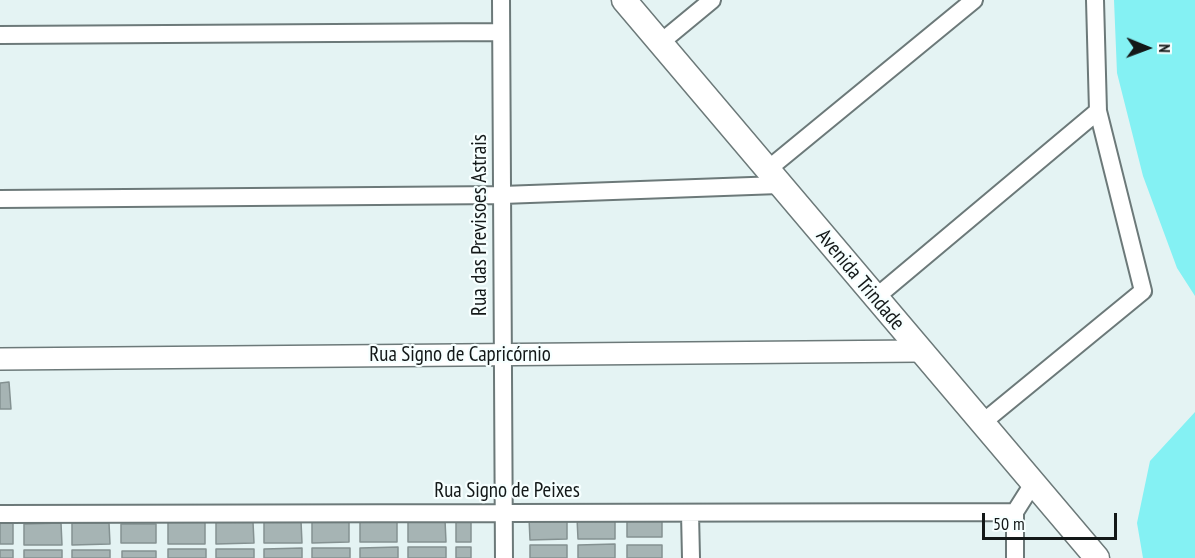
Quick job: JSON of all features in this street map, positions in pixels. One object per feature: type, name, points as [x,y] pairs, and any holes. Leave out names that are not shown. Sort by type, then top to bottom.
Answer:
[{"type":"main road","name":"Avenida Trindade","points":[[624,0],[919,351],[1097,558]]},
{"type":"street","name":"Rua das Previsoes Astrais","points":[[501,0],[504,558]]},
{"type":"street","points":[[660,43],[712,0]]},
{"type":"street","points":[[0,198],[502,195],[773,178],[974,0]]},
{"type":"street","points":[[982,423],[1143,291],[1098,111],[1095,0]]},
{"type":"street","points":[[0,34],[501,32]]},
{"type":"street","points":[[875,298],[1098,111]]},
{"type":"street","name":"Rua Signo de Capricórnio","points":[[0,359],[919,351]]},
{"type":"street","points":[[1015,558],[1015,512],[1034,482]]},
{"type":"street","name":"Rua Signo de Peixes","points":[[0,514],[1015,512]]},
{"type":"street","points":[[690,513],[691,558]]},
{"type":"shaded area","points":[[1114,0],[1195,0],[1195,296],[1177,268],[1143,176],[1117,73]]},
{"type":"shaded area","points":[[1195,412],[1195,558],[1143,558],[1137,523],[1150,461]]},
{"type":"building","points":[[9,382],[11,409],[0,409],[0,383]]},
{"type":"building","points":[[615,517],[615,539],[578,539],[577,518]]},
{"type":"building","points":[[529,518],[567,518],[567,539],[530,540]]},
{"type":"building","points":[[627,518],[662,518],[662,537],[627,537]]},
{"type":"building","points":[[397,520],[397,542],[360,542],[360,521]]},
{"type":"building","points":[[408,520],[445,520],[446,542],[408,542]]},
{"type":"building","points":[[456,520],[471,520],[471,542],[456,542]]},
{"type":"building","points":[[301,521],[302,543],[264,543],[264,522]]},
{"type":"building","points":[[312,521],[349,521],[349,542],[312,543]]},
{"type":"building","points":[[168,522],[205,522],[205,544],[168,544]]},
{"type":"building","points":[[216,522],[253,522],[254,543],[216,544]]},
{"type":"building","points":[[0,523],[13,523],[13,544],[0,544]]},
{"type":"building","points":[[61,523],[62,545],[24,545],[24,524]]},
{"type":"building","points":[[72,523],[109,523],[110,544],[72,545]]},
{"type":"building","points":[[121,524],[156,524],[156,543],[121,543]]},
{"type":"building","points":[[615,544],[615,558],[578,558],[578,545]]},
{"type":"building","points":[[530,545],[567,545],[567,558],[530,558]]},
{"type":"building","points":[[627,545],[662,545],[662,558],[627,558]]},
{"type":"building","points":[[398,547],[398,558],[360,558],[360,548]]},
{"type":"building","points":[[408,547],[446,547],[446,558],[408,558]]},
{"type":"building","points":[[456,547],[471,547],[471,558],[456,558]]},
{"type":"building","points":[[302,548],[302,558],[264,558],[264,549]]},
{"type":"building","points":[[312,548],[350,548],[350,558],[312,558]]},
{"type":"building","points":[[168,549],[206,549],[206,558],[168,558]]},
{"type":"building","points":[[216,549],[254,549],[254,558],[216,558]]},
{"type":"building","points":[[0,550],[13,550],[13,558],[0,558]]},
{"type":"building","points":[[24,550],[62,550],[62,558],[24,558]]},
{"type":"building","points":[[72,550],[110,550],[110,558],[72,558]]},
{"type":"building","points":[[122,551],[156,551],[156,558],[122,558]]}]
